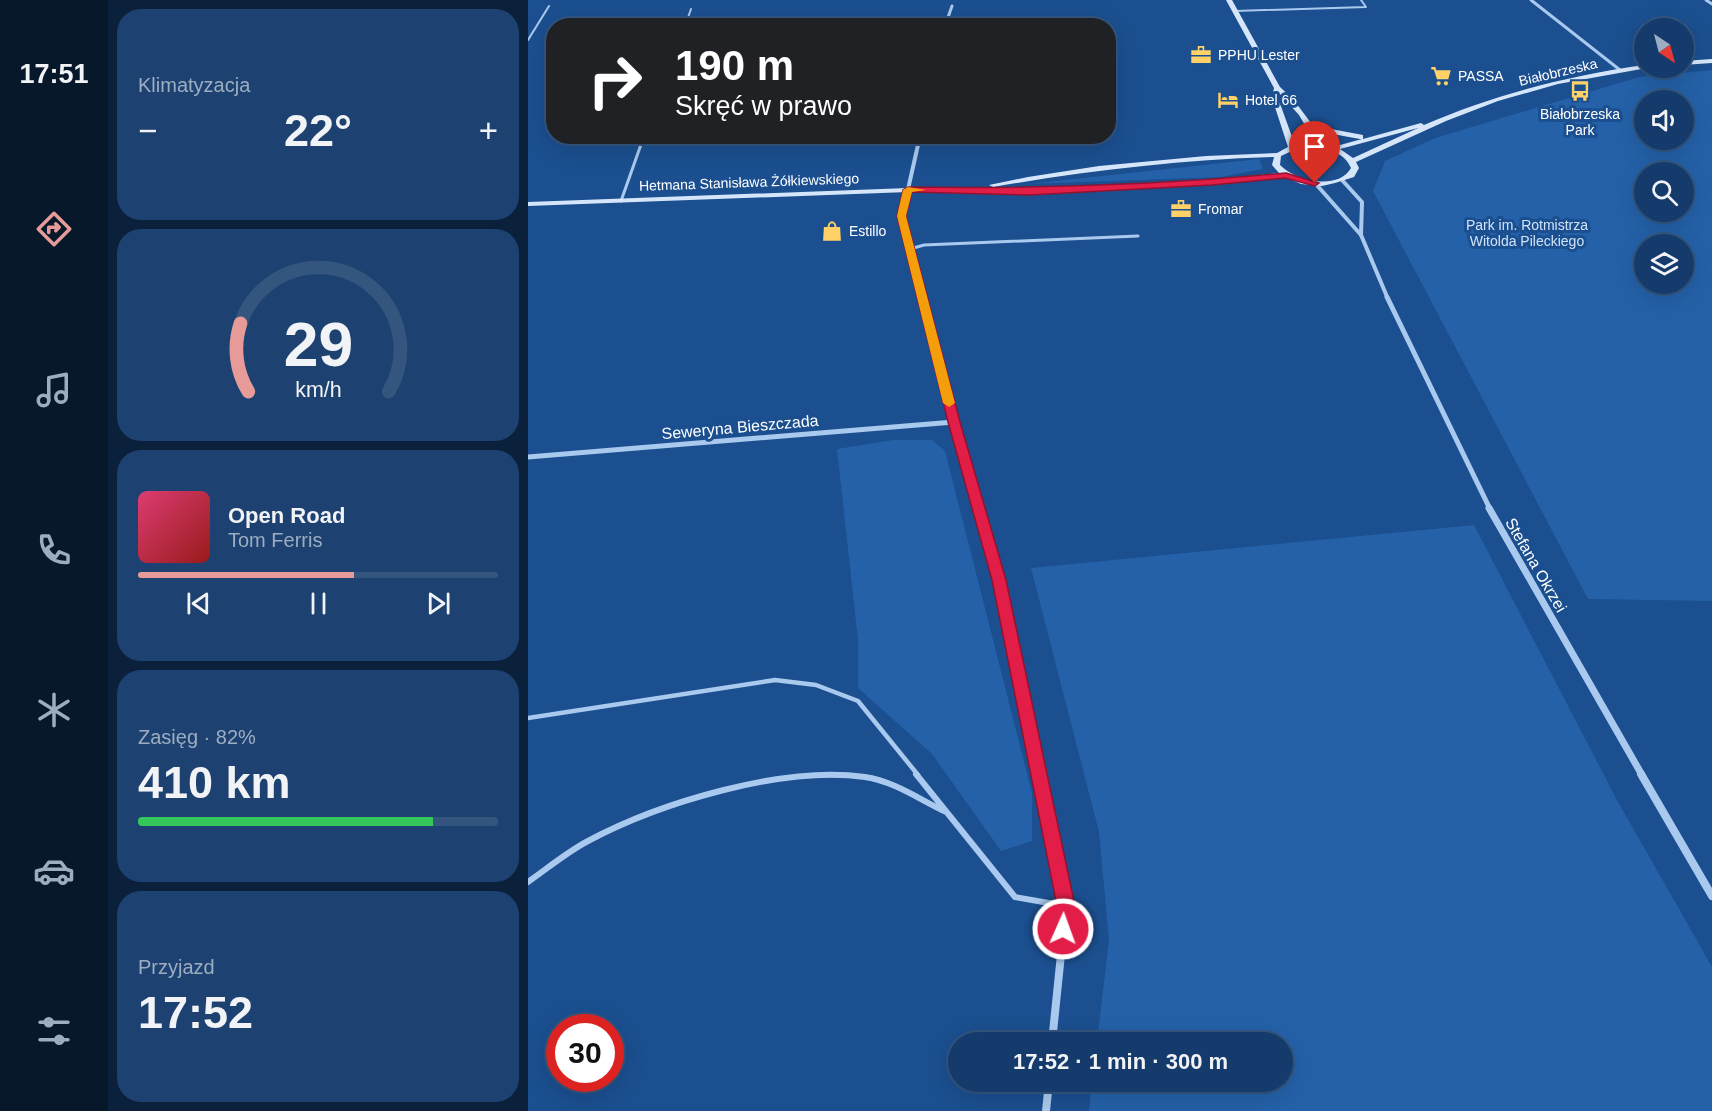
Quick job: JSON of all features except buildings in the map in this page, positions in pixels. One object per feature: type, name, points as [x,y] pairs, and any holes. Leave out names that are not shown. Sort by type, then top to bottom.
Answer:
[{"type":"street","points":[[1229,0],[1277,88],[1288,96],[1310,125],[1321,146]]},
{"type":"street","points":[[1531,0],[1620,70]]},
{"type":"street","points":[[1706,0],[1712,4]]},
{"type":"street","points":[[948,18],[952,6]]},
{"type":"street","points":[[1694,62],[1712,61]]},
{"type":"street","name":"Białobrzeska","points":[[1353,161],[1446,119],[1514,94],[1634,68]]},
{"type":"street","points":[[1277,88],[1275,98],[1292,148]]},
{"type":"street","name":"Białobrzeska","points":[[1332,148],[1446,119]]},
{"type":"street","points":[[1310,125],[1332,133],[1370,137]]},
{"type":"street","points":[[918,144],[902,216],[954,422],[999,580],[1066,906],[1053,1032]]},
{"type":"street","points":[[1321,146],[1332,148],[1353,161],[1355,168],[1352,175],[1342,180],[1315,183],[1286,175],[1275,165],[1278,155],[1292,148],[1321,146]]},
{"type":"street","name":"Hetmana Stanisława Żółkiewskiego","points":[[971,189],[1040,177],[1232,156],[1278,155]]},
{"type":"street","name":"Hetmana Stanisława Żółkiewskiego","points":[[528,204],[908,190],[1041,191],[1212,183],[1286,175]]},
{"type":"street","name":"Stefana Okrzei","points":[[1342,180],[1362,202],[1361,235]]},
{"type":"street","name":"Stefana Okrzei","points":[[1315,183],[1361,235],[1377,276],[1502,534],[1712,896]]},
{"type":"street","name":"Seweryna Bieszczada","points":[[528,457],[954,422]]},
{"type":"street","points":[[1046,1111],[1048,1092]]},
{"type":"lane","points":[[1235,11],[1366,7],[1361,0]]},
{"type":"lane","points":[[528,40],[549,6]]},
{"type":"lane","points":[[688,18],[691,9]]},
{"type":"lane","points":[[621,201],[641,144]]},
{"type":"lane","points":[[910,249],[924,245],[1138,236]]},
{"type":"lane","points":[[528,718],[775,680],[816,684],[858,702],[1015,897],[1066,906]]},
{"type":"lane","points":[[528,882],[569,852],[613,829],[665,809],[749,785],[843,775],[867,777],[947,812]]},
{"type":"green space","name":"Park im. Rotmistrza Witolda Pileckiego","points":[[1712,70],[1712,601],[1588,599],[1373,191],[1385,161],[1435,138],[1636,78],[1694,78],[1694,72]]},
{"type":"green space","points":[[1259,159],[1263,169],[1221,177],[1028,184]]},
{"type":"green space","points":[[893,440],[932,440],[945,451],[1032,793],[1032,841],[1001,851],[932,754],[858,688],[858,640],[837,449]]},
{"type":"green space","points":[[1474,525],[1617,800],[1712,967],[1712,1111],[1089,1111],[1091,1092],[1293,1092],[1293,1032],[1098,1032],[1109,940],[1099,832],[1031,568]]},
{"type":"slow traffic","points":[[921,190],[908,190],[902,216],[949,403]]},
{"type":"place","name":"PPHU Lester","points":[[1201,55]]},
{"type":"place","name":"PASSA","points":[[1441,76]]},
{"type":"place","name":"Białobrzeska Park","points":[[1580,91]]},
{"type":"place","name":"Hotel 66","points":[[1228,100]]},
{"type":"place","name":"Fromar","points":[[1181,209]]},
{"type":"place","name":"Estillo","points":[[832,231]]},
{"type":"route","points":[[1063,929],[1066,906],[999,580],[954,422],[902,216],[908,190],[971,189],[1030,192],[1212,183],[1286,175],[1315,183]]}]
